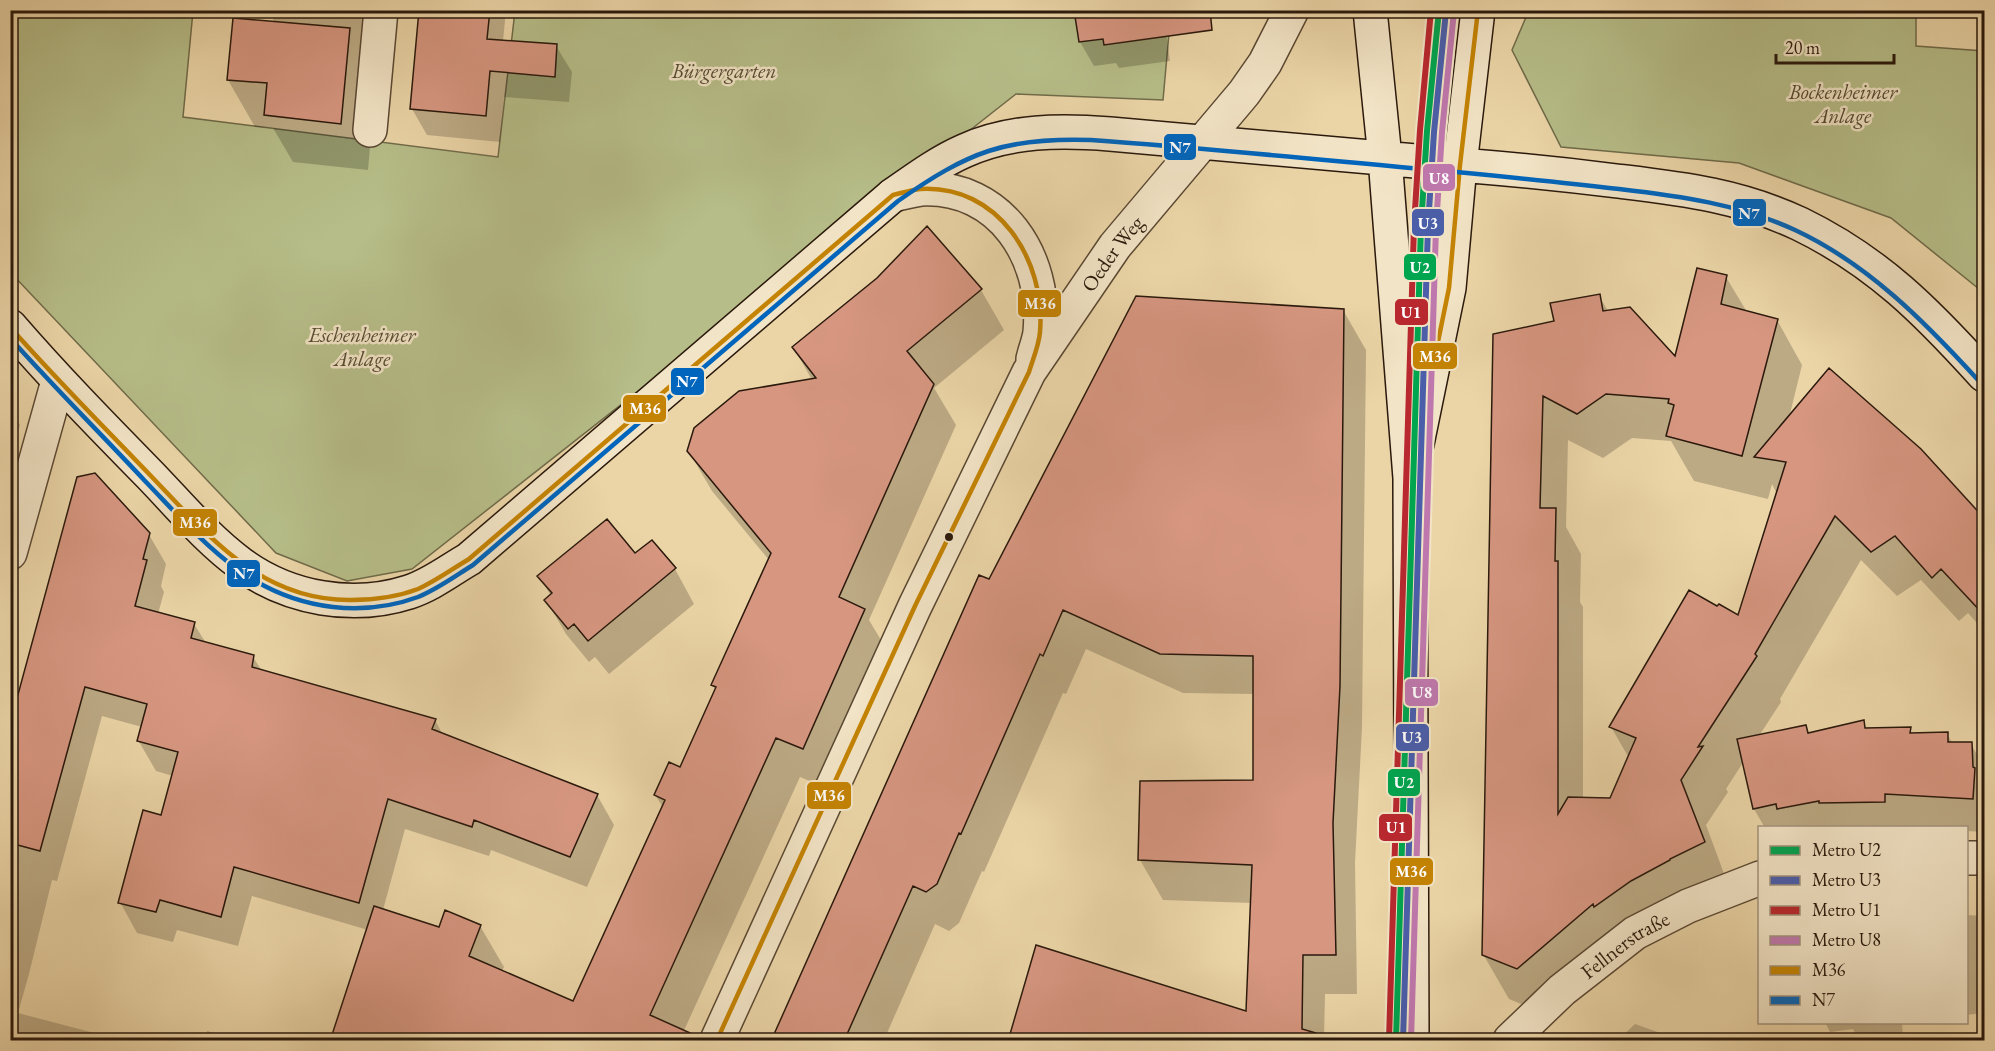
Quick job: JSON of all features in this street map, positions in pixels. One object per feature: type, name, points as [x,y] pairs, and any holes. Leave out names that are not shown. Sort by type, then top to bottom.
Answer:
[{"type":"main road","points":[[370,130],[381,10]]},
{"type":"main road","name":"Oeder Weg","points":[[717,1041],[915,606],[1029,372],[1115,246],[1244,93],[1265,63],[1292,10]]},
{"type":"main road","points":[[1370,10],[1386,158],[1410,478],[1412,1041]]},
{"type":"main road","points":[[1410,478],[1449,288],[1460,165],[1478,10]]},
{"type":"main road","points":[[10,326],[57,381],[211,538],[240,563],[265,579],[295,591],[329,599],[357,600],[411,591],[435,580],[469,559],[893,195],[965,150],[1024,134],[1071,131],[1202,142],[1539,171],[1698,191],[1762,208],[1831,240],[1878,271],[1919,306],[1984,375]]},
{"type":"main road","name":"Oeder Weg","points":[[893,195],[920,189],[949,191],[975,200],[994,211],[1014,230],[1026,250],[1035,275],[1040,302],[1040,333],[1029,372]]},
{"type":"main road","points":[[10,553],[57,381]]},
{"type":"main road","points":[[1968,858],[1984,858]]},
{"type":"main road","name":"Fellnerstraße","points":[[1522,1033],[1562,990],[1635,933],[1688,906],[1758,879]]},
{"type":"green space","name":"Bockenheimer Anlage","points":[[1529,10],[1916,11],[1916,46],[1984,51],[1984,293],[1891,218],[1739,163],[1561,147],[1512,50]]},
{"type":"green space","name":"Eschenheimer Anlage","points":[[11,11],[193,11],[183,117],[498,157],[515,11],[1171,11],[1163,100],[1016,94],[412,569],[347,581],[276,553],[11,273]]},
{"type":"building","points":[[419,10],[490,10],[487,39],[557,44],[555,77],[490,71],[486,116],[410,109]]},
{"type":"building","points":[[1074,10],[1210,10],[1212,30],[1104,45],[1103,39],[1079,42]]},
{"type":"building","points":[[233,18],[350,28],[341,124],[264,115],[267,83],[227,80]]},
{"type":"building","points":[[927,226],[982,289],[907,351],[934,384],[839,597],[865,609],[803,749],[776,738],[650,1015],[699,1037],[698,1041],[330,1041],[374,906],[439,927],[445,910],[481,925],[469,956],[573,1001],[665,800],[654,795],[669,762],[680,767],[716,687],[711,685],[771,553],[687,451],[694,428],[739,391],[816,378],[792,347],[877,278]]},
{"type":"building","points":[[1697,268],[1727,275],[1721,304],[1778,319],[1742,456],[1666,436],[1674,405],[1668,403],[1669,399],[1606,394],[1577,414],[1543,396],[1540,508],[1556,508],[1555,561],[1558,561],[1558,814],[1568,797],[1610,798],[1636,738],[1609,727],[1689,590],[1738,615],[1786,462],[1754,457],[1829,368],[1921,449],[1984,518],[1984,615],[1941,569],[1932,578],[1895,536],[1871,552],[1835,516],[1755,654],[1757,656],[1698,747],[1703,746],[1681,780],[1705,842],[1631,881],[1594,907],[1593,904],[1517,969],[1482,955],[1493,334],[1554,321],[1550,303],[1600,294],[1603,311],[1630,307],[1675,356]]},
{"type":"building","points":[[1136,296],[1344,309],[1340,686],[1333,823],[1336,955],[1303,955],[1302,1029],[1316,1033],[1315,1041],[1008,1041],[1036,945],[1246,1011],[1252,865],[1138,860],[1140,781],[1253,780],[1253,656],[1160,654],[1063,610],[1043,656],[1040,654],[937,884],[926,892],[913,886],[844,1041],[771,1041],[979,575],[989,579]]},
{"type":"building","points":[[95,473],[150,533],[143,559],[147,560],[135,606],[195,622],[191,638],[254,655],[252,667],[436,719],[432,729],[598,794],[570,857],[474,820],[472,827],[388,799],[359,903],[234,867],[221,917],[160,900],[156,912],[118,903],[143,810],[161,815],[178,752],[137,741],[147,704],[85,687],[40,851],[10,843],[10,724],[77,477]]},
{"type":"building","points":[[607,519],[635,553],[652,540],[676,568],[588,641],[574,624],[568,629],[544,600],[552,593],[537,576]]},
{"type":"building","points":[[1864,720],[1865,728],[1911,727],[1910,733],[1948,732],[1948,742],[1972,742],[1973,767],[1975,768],[1973,799],[1885,794],[1885,802],[1819,803],[1819,801],[1777,809],[1776,804],[1753,809],[1737,739],[1806,725],[1808,733]]},
{"type":"metro line","name":"U1","points":[[1389,1040],[1414,226],[1431,10]]},
{"type":"metro line","name":"U2","points":[[1396,1040],[1421,226],[1427,131],[1439,10]]},
{"type":"metro line","name":"U3","points":[[1403,1040],[1428,226],[1434,132],[1446,11]]},
{"type":"metro line","name":"U8","points":[[1411,1040],[1436,227],[1442,132],[1454,11]]},
{"type":"transit line","name":"M36","points":[[1412,1040],[1410,478],[1449,288],[1460,165],[1478,10]]},
{"type":"transit line","name":"N7","points":[[10,338],[186,524],[228,562],[250,578],[275,591],[303,601],[333,607],[354,608],[376,607],[418,597],[473,565],[898,201],[967,159],[988,151],[1034,141],[1091,140],[1467,173],[1641,192],[1731,207],[1795,230],[1847,260],[1871,277],[1916,316],[1978,380]]},
{"type":"transit line","name":"M36","points":[[10,327],[193,520],[238,560],[263,577],[289,589],[319,597],[351,600],[377,599],[418,589],[469,559],[893,195],[920,189],[948,191],[972,199],[994,213],[1012,232],[1025,254],[1035,279],[1040,305],[1040,332],[1029,372],[915,606],[717,1040]]},
{"type":"park label","name":"Bürgergarten","points":[[724,70]]}]
